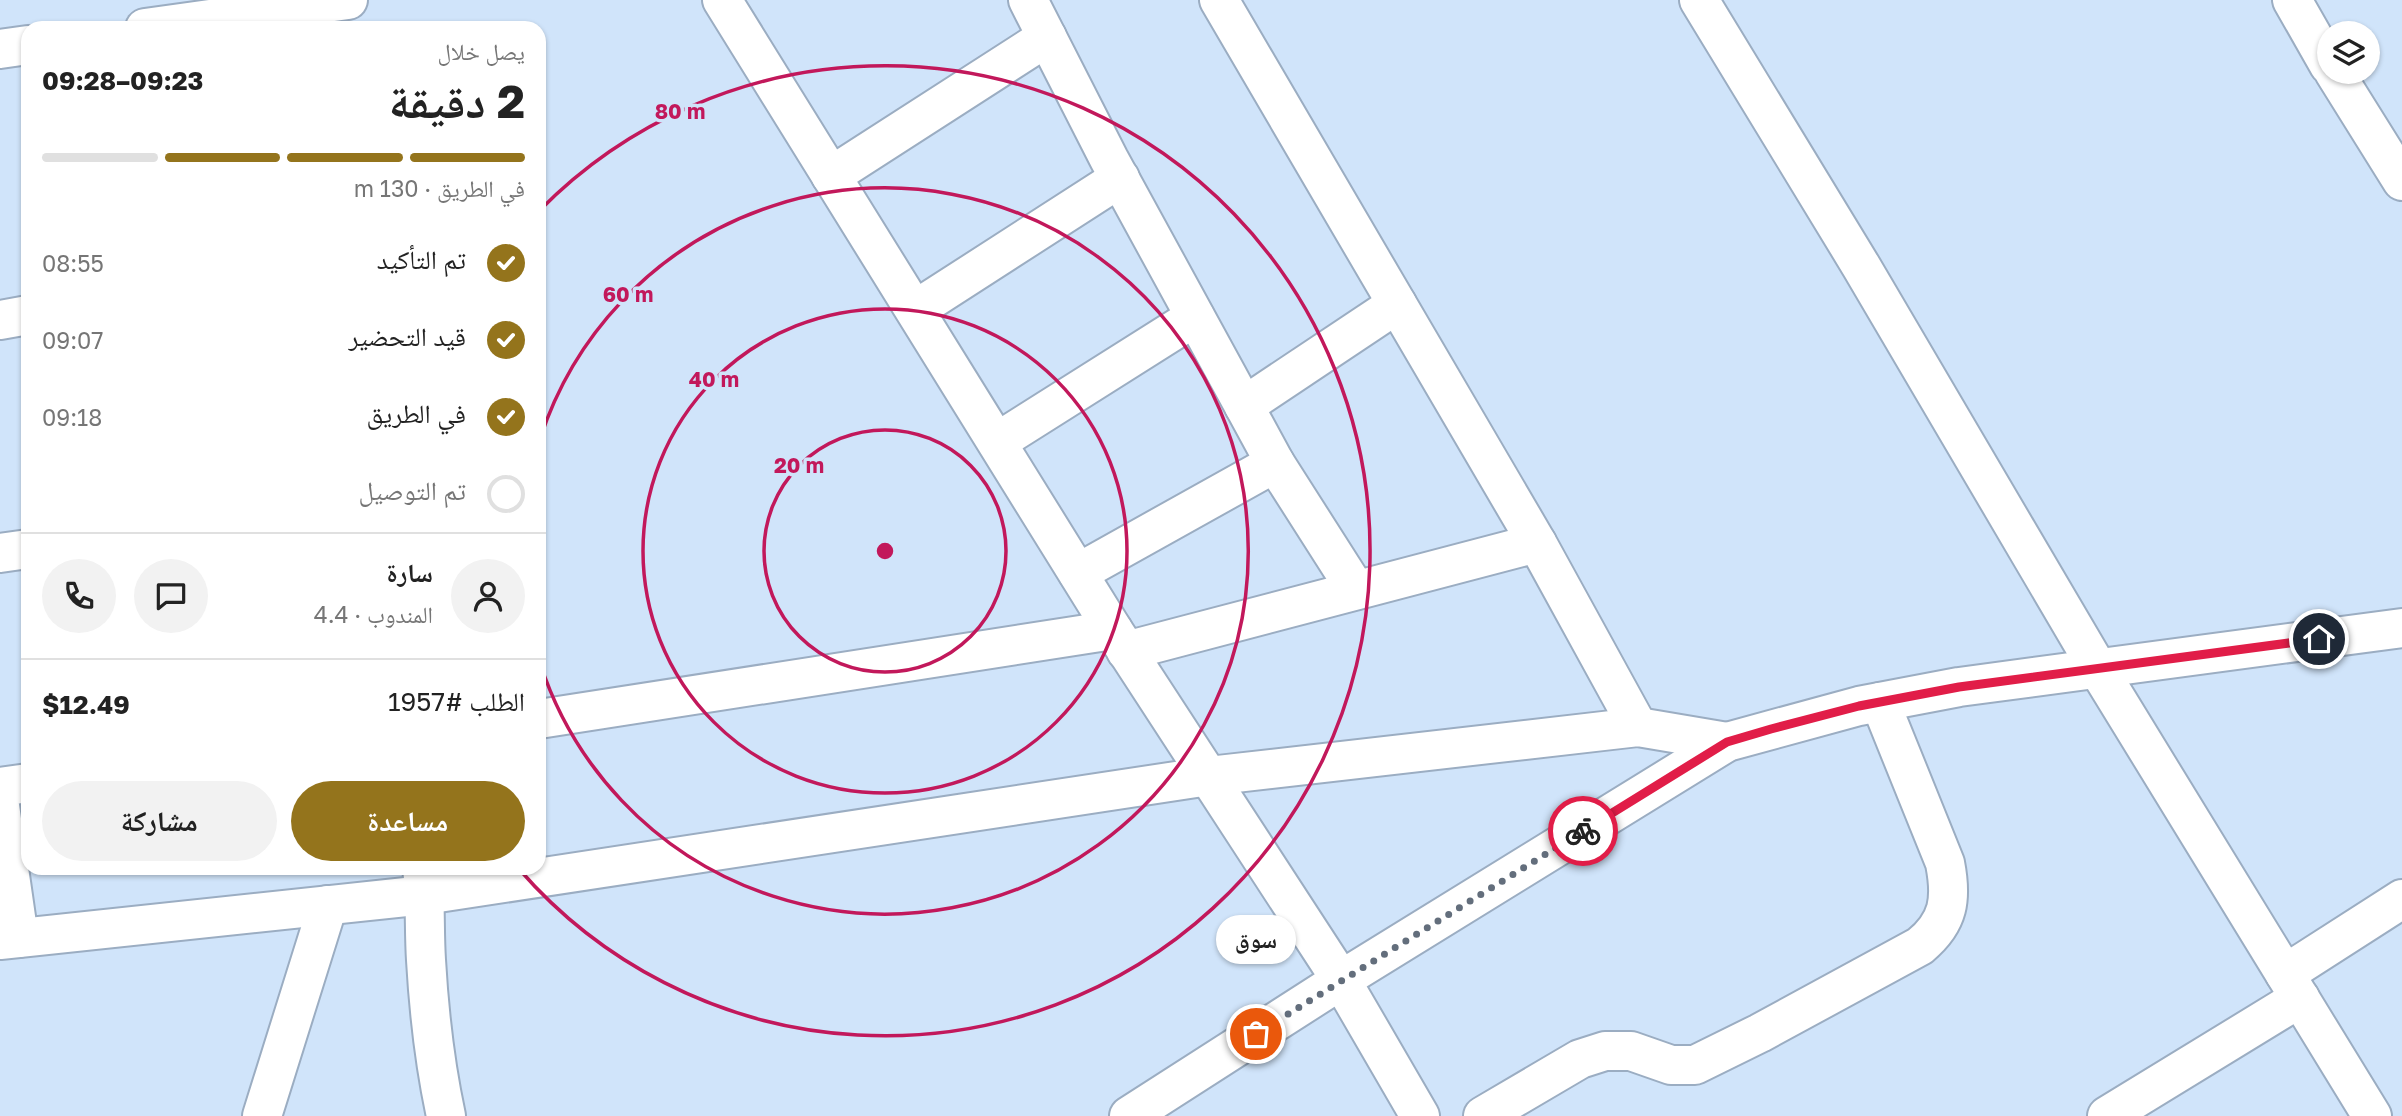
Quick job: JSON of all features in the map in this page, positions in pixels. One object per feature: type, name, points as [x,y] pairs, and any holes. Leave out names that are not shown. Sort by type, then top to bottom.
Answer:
[{"type":"street","points":[[246,21],[303,17],[348,0]]},
{"type":"street","points":[[722,0],[1119,640],[1341,980],[1420,1116]]},
{"type":"street","points":[[1028,0],[1120,177],[1275,463],[1356,590]]},
{"type":"street","points":[[1219,0],[1538,543],[1638,727]]},
{"type":"street","points":[[1699,0],[1861,266],[2098,669],[2372,1116]]},
{"type":"street","points":[[2292,0],[2317,44]]},
{"type":"street","points":[[831,176],[1047,37]]},
{"type":"street","points":[[0,49],[21,46]]},
{"type":"street","points":[[2341,84],[2402,181]]},
{"type":"street","points":[[915,310],[1120,177]]},
{"type":"street","points":[[1244,406],[1397,304]]},
{"type":"street","points":[[0,320],[21,316]]},
{"type":"street","points":[[997,442],[1195,317]]},
{"type":"street","points":[[1078,573],[1275,463]]},
{"type":"street","points":[[546,718],[1119,640],[1356,590],[1538,543]]},
{"type":"street","points":[[0,553],[21,551]]},
{"type":"street","points":[[1129,1116],[1341,980],[1727,742],[1880,702],[1959,687],[2402,628]]},
{"type":"street","points":[[1483,1116],[1580,1059],[1605,1051],[1631,1051],[1671,1065],[1695,1065],[1760,1033],[1920,946],[1937,932],[1946,910],[1950,886],[1945,863],[1880,702]]},
{"type":"street","points":[[546,866],[1209,776],[1638,727],[1727,742]]},
{"type":"street","points":[[0,787],[21,784]]},
{"type":"street","points":[[0,806],[10,939],[328,905],[424,882],[476,875]]},
{"type":"street","points":[[424,882],[430,1013],[437,1077],[446,1116]]},
{"type":"street","points":[[2107,1116],[2292,986],[2402,899]]},
{"type":"street","points":[[262,1116],[328,905]]},
{"type":"way so far","points":[[1256,1034],[1583,831]]},
{"type":"place","name":"سوق","points":[[1256,1034]]},
{"type":"route","points":[[1583,831],[1727,742],[1859,706],[1959,687],[2319,639]]}]
